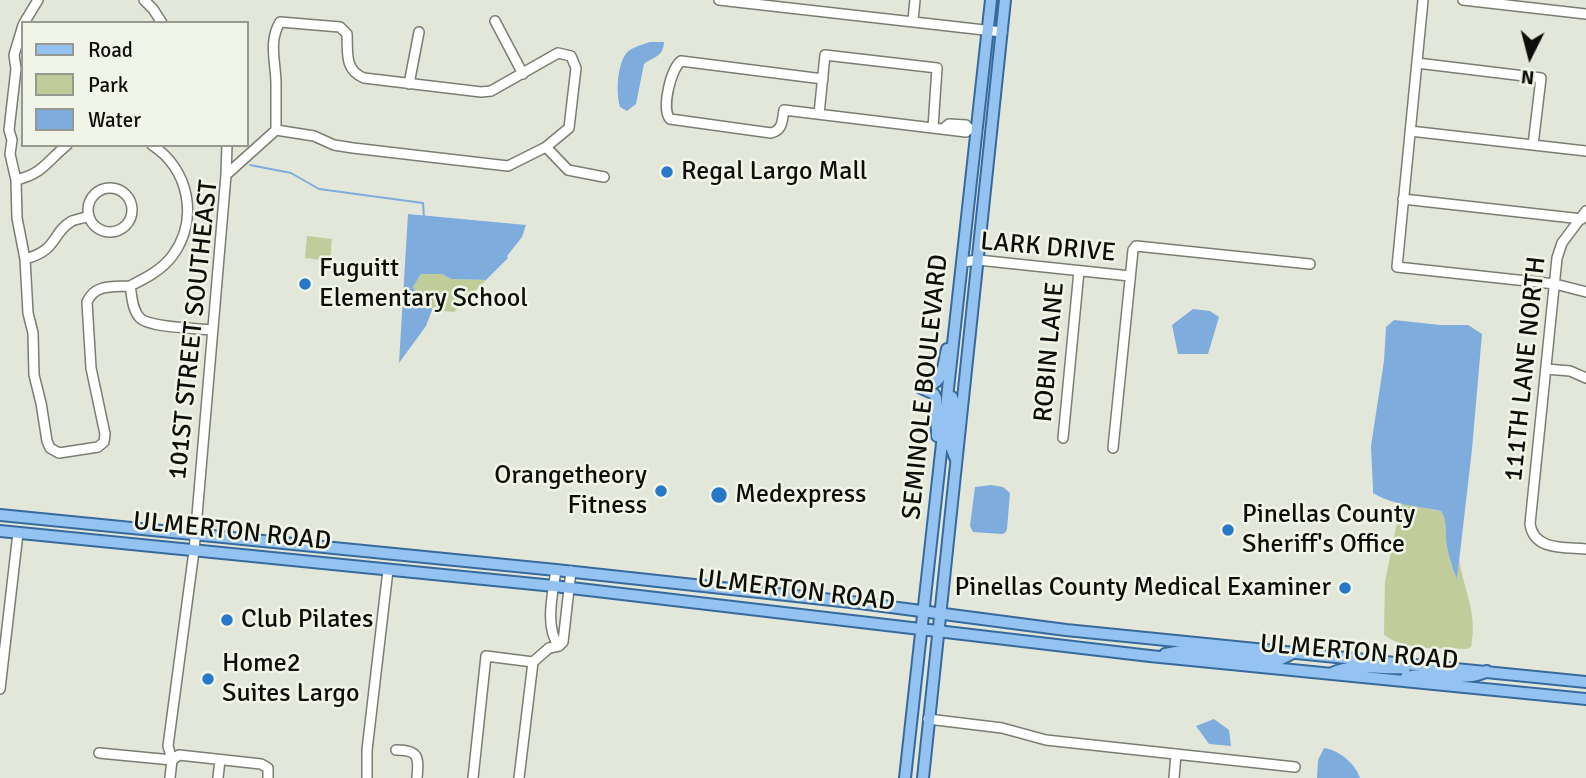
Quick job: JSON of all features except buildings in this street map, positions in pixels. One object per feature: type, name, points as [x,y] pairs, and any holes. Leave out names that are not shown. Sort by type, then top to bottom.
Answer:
[{"type":"main road","name":"SEMINOLE BOULEVARD","points":[[905,778],[963,262],[973,129],[991,0]]},
{"type":"main road","name":"SEMINOLE BOULEVARD","points":[[923,778],[1005,0]]},
{"type":"main road","points":[[937,493],[937,403],[934,394],[921,388],[932,386],[940,379],[958,301]]},
{"type":"main road","points":[[949,384],[954,403],[951,447],[956,462]]},
{"type":"main road","name":"ULMERTON ROAD","points":[[0,515],[556,569],[860,603],[940,615],[1586,682]]},
{"type":"main road","name":"ULMERTON ROAD","points":[[0,531],[554,586],[1150,656],[1586,699]]},
{"type":"main road","points":[[1150,656],[1182,651],[1279,660],[1293,653],[1304,671]]},
{"type":"main road","points":[[1331,673],[1350,666],[1390,669],[1422,665]]},
{"type":"main road","points":[[1396,679],[1419,674],[1474,678],[1487,671]]},
{"type":"street","points":[[25,21],[37,0]]},
{"type":"street","points":[[144,0],[161,21]]},
{"type":"street","points":[[719,0],[1002,32]]},
{"type":"street","points":[[913,20],[915,0]]},
{"type":"street","points":[[1423,0],[1396,267],[1555,284],[1586,292]]},
{"type":"street","points":[[1463,0],[1586,14]]},
{"type":"street","points":[[495,20],[523,74]]},
{"type":"street","points":[[280,22],[340,27],[347,34],[348,66],[355,74],[364,78],[481,92],[491,91],[523,74],[558,53],[571,56],[576,68],[569,128],[546,148],[508,166],[353,148],[334,145],[314,136],[276,130],[273,51],[275,30],[280,22]]},
{"type":"street","points":[[21,31],[14,55],[19,85],[9,130],[12,140],[11,166],[16,180],[17,218],[25,258],[28,313],[33,333],[34,375],[47,441],[50,448],[59,453],[98,447],[104,442],[90,359],[87,302],[91,293],[101,287],[130,286],[146,278],[172,256],[181,242],[186,226],[186,197],[178,171],[167,156],[155,147]]},
{"type":"street","points":[[410,84],[419,32]]},
{"type":"street","points":[[819,114],[825,55],[937,68],[933,128]]},
{"type":"street","points":[[823,79],[681,61],[674,66],[666,115],[670,119],[771,133],[777,132],[781,127],[784,110],[933,128],[966,125],[973,129]]},
{"type":"street","points":[[1417,63],[1541,78],[1533,145]]},
{"type":"street","name":"101ST STREET SOUTHEAST","points":[[170,778],[172,760],[168,750],[169,732],[196,535],[226,175],[276,130]]},
{"type":"street","points":[[1410,131],[1586,151]]},
{"type":"street","points":[[16,180],[31,177],[41,171],[66,147]]},
{"type":"street","points":[[226,175],[227,147]]},
{"type":"street","points":[[546,148],[568,170],[604,177]]},
{"type":"street","points":[[108,187],[118,189],[126,194],[131,203],[129,222],[112,232],[94,225],[89,216],[91,197],[98,190],[108,187]]},
{"type":"street","points":[[1403,199],[1584,217]]},
{"type":"street","points":[[25,258],[41,254],[72,221],[89,216]]},
{"type":"street","name":"111TH LANE NORTH","points":[[1584,217],[1559,252],[1530,524],[1534,537],[1547,546],[1586,549]]},
{"type":"street","points":[[1113,448],[1133,250],[1140,246],[1310,264]]},
{"type":"street","name":"LARK DRIVE","points":[[963,262],[978,260],[1130,276]]},
{"type":"street","name":"ROBIN LANE","points":[[1063,438],[1079,271]]},
{"type":"street","points":[[130,286],[135,310],[143,320],[212,330]]},
{"type":"street","points":[[1546,369],[1570,371],[1586,377]]},
{"type":"street","points":[[0,689],[5,604],[18,533]]},
{"type":"street","points":[[556,569],[551,621],[554,640],[559,646]]},
{"type":"street","points":[[368,778],[368,750],[388,570]]},
{"type":"street","points":[[520,778],[533,662],[549,648],[559,646],[563,642],[571,571]]},
{"type":"street","points":[[473,778],[486,656],[533,662]]},
{"type":"street","points":[[928,719],[994,726],[1046,740],[1295,767]]},
{"type":"street","points":[[396,750],[408,750],[417,756],[417,778]]},
{"type":"street","points":[[99,753],[172,760],[179,755],[261,764],[268,768],[268,778]]},
{"type":"street","points":[[1174,778],[1176,754]]},
{"type":"street","points":[[218,778],[220,760]]},
{"type":"green space","points":[[307,236],[332,239],[330,261],[305,258]]},
{"type":"green space","points":[[421,274],[442,274],[451,279],[486,280],[454,312],[434,309],[425,304],[413,287]]},
{"type":"green space","points":[[1401,503],[1441,511],[1443,515],[1453,569],[1457,578],[1459,559],[1470,602],[1473,623],[1471,647],[1413,646],[1384,635],[1385,581]]},
{"type":"water","points":[[650,42],[664,42],[662,51],[644,64],[636,104],[627,111],[620,107],[618,95],[622,60],[630,50]]},
{"type":"water","points":[[408,214],[526,225],[522,237],[508,258],[486,280],[451,279],[442,274],[421,274],[413,287],[421,302],[434,310],[426,326],[399,363]]},
{"type":"water","points":[[1193,309],[1210,311],[1219,317],[1208,354],[1178,354],[1172,325]]},
{"type":"water","points":[[1394,320],[1468,325],[1482,334],[1457,579],[1449,555],[1445,521],[1441,511],[1397,503],[1373,493],[1371,446],[1384,361],[1386,327]]},
{"type":"water","points":[[975,487],[1003,487],[1010,493],[1007,529],[1002,534],[973,532],[970,526]]},
{"type":"water","points":[[1214,719],[1229,730],[1231,746],[1209,744],[1196,726]]},
{"type":"water","points":[[1324,748],[1346,758],[1360,778],[1317,778],[1318,760]]},
{"type":"waterway","points":[[250,165],[291,173],[319,189],[423,203],[424,217]]},
{"type":"place","name":"Regal Largo Mall","points":[[667,172]]},
{"type":"place","name":"Fuguitt Elementary School","points":[[305,284]]},
{"type":"place","name":"Orangetheory Fitness","points":[[661,491]]},
{"type":"place","name":"Medexpress","points":[[719,495]]},
{"type":"place","name":"Pinellas County Sheriff's Office","points":[[1228,530]]},
{"type":"place","name":"Pinellas County Medical Examiner","points":[[1345,588]]},
{"type":"place","name":"Club Pilates","points":[[227,620]]},
{"type":"place","name":"Home2 Suites Largo","points":[[208,679]]}]
